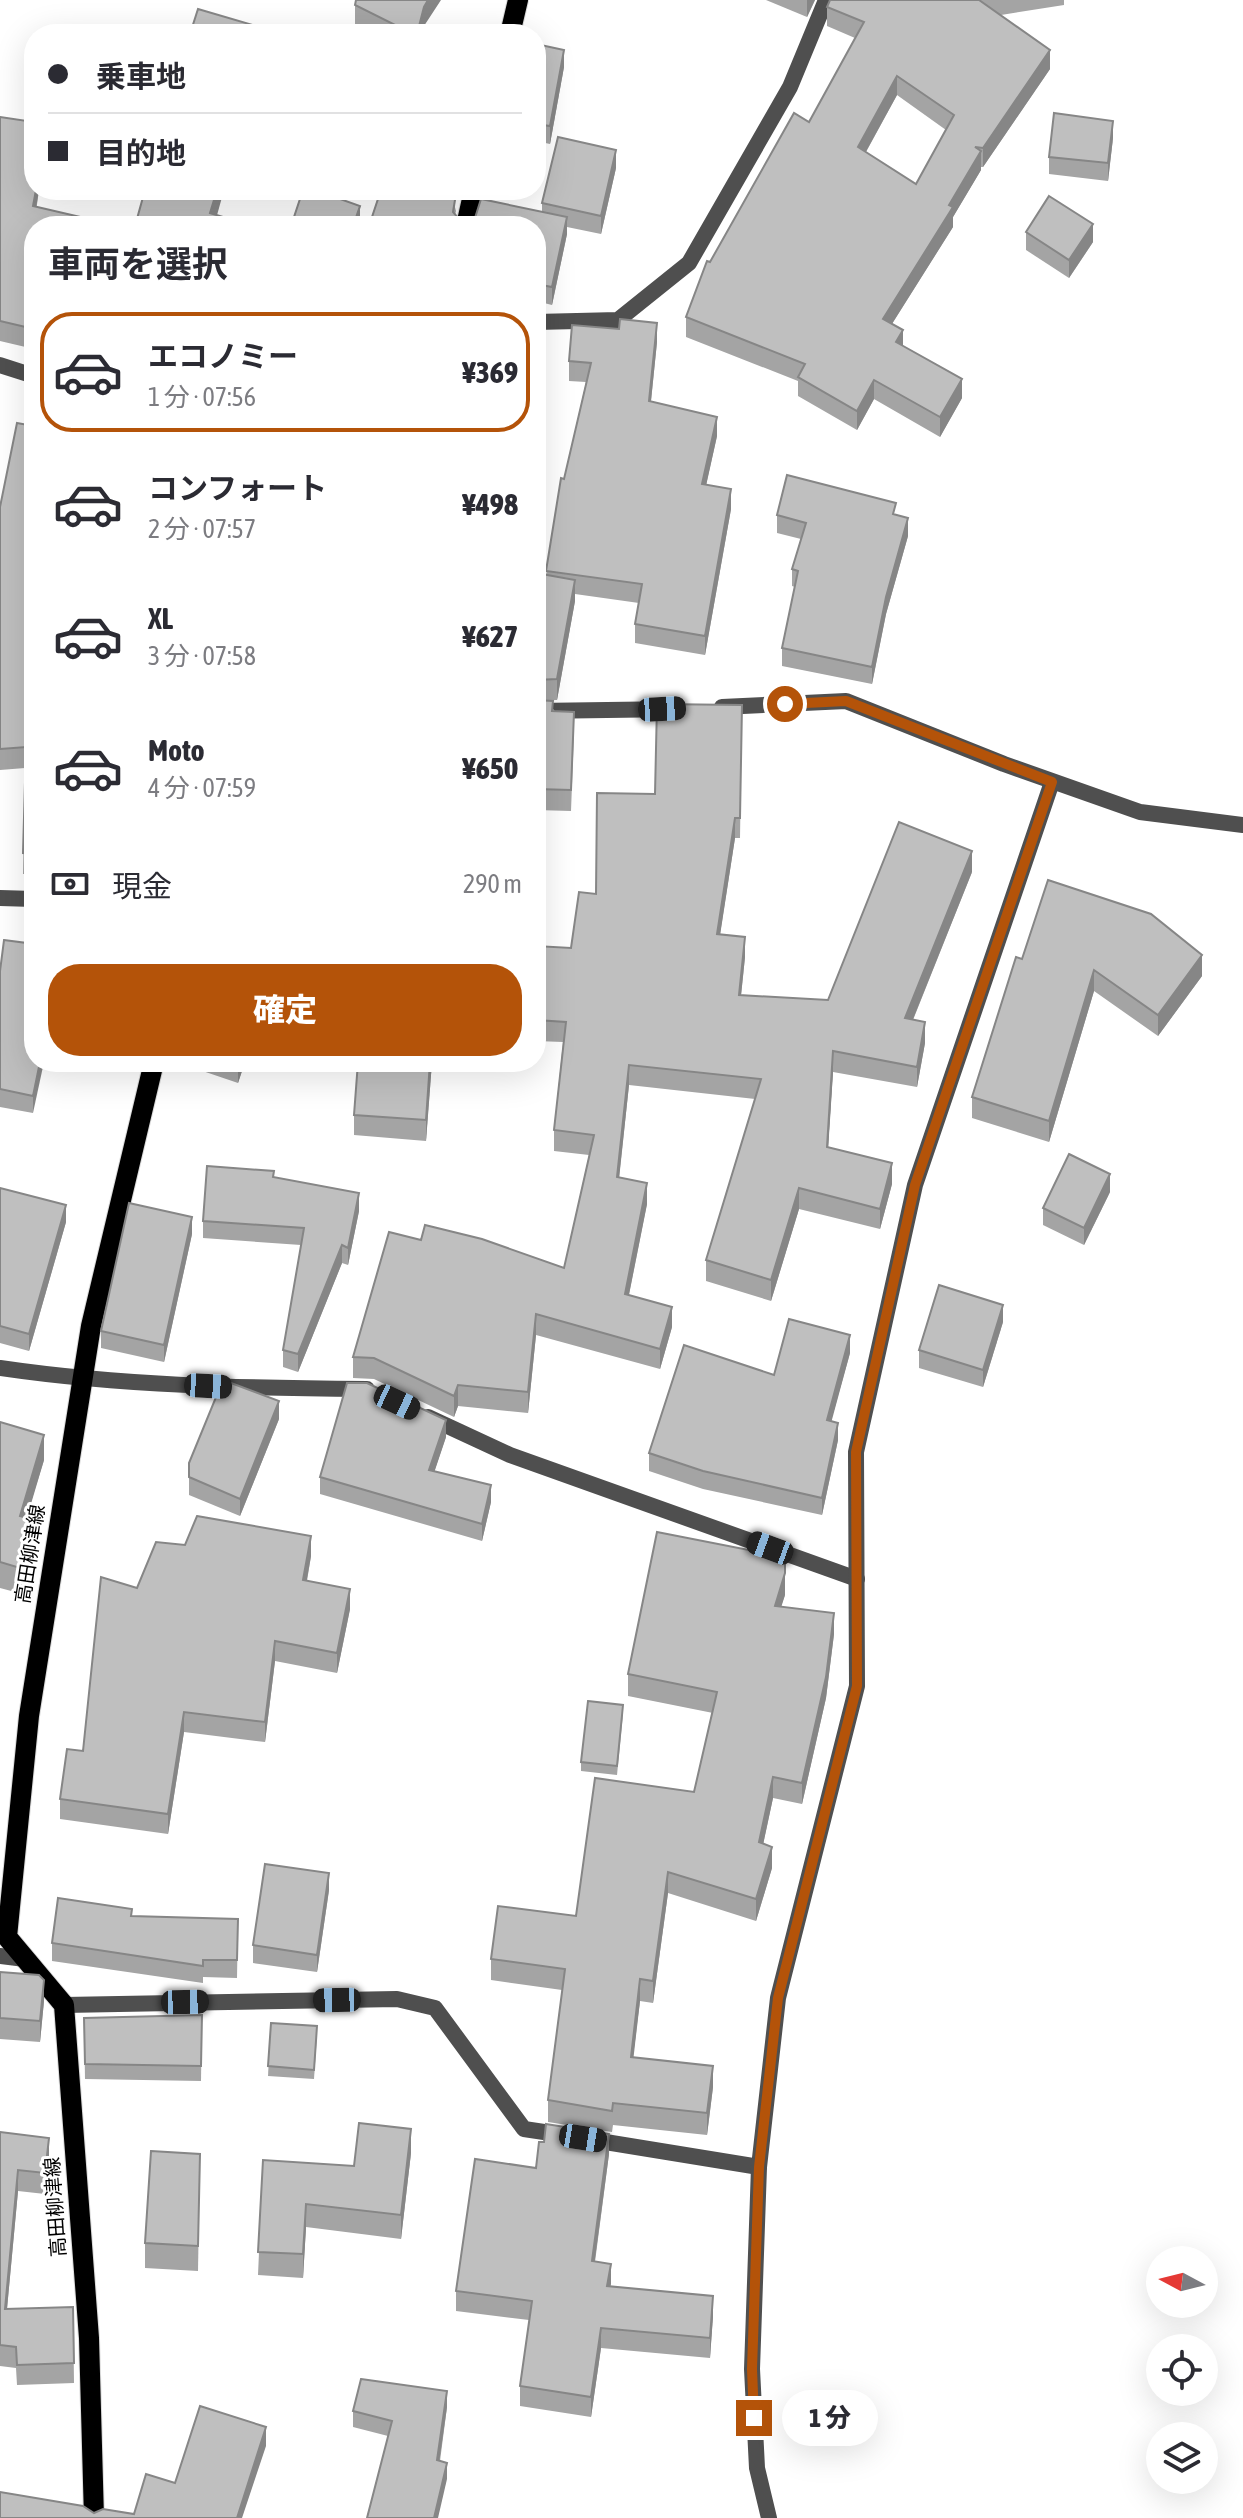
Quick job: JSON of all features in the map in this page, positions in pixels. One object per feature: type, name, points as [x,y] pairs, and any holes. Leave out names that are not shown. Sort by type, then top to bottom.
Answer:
[{"type":"main road","points":[[512,24],[518,0]]},
{"type":"main road","name":"高田柳津線","points":[[94,2518],[89,2338],[64,2005],[7,1937],[29,1716],[91,1326],[152,1072]]},
{"type":"street","points":[[546,322],[618,320],[689,263],[790,87],[826,0]]},
{"type":"street","points":[[0,365],[24,373]]},
{"type":"street","points":[[546,711],[846,701],[1052,782],[1140,812],[1243,825]]},
{"type":"street","points":[[769,2518],[757,2468],[752,2369],[759,2167],[778,1998],[857,1686],[856,1452],[915,1185],[1052,782]]},
{"type":"street","points":[[0,898],[24,899]]},
{"type":"street","points":[[0,1368],[82,1380],[271,1389],[369,1389],[383,1395]]},
{"type":"street","points":[[411,1409],[510,1455],[857,1579]]},
{"type":"street","points":[[0,1956],[25,1959]]},
{"type":"street","points":[[64,2005],[397,1999],[435,2008],[524,2129],[759,2167]]},
{"type":"building","points":[[356,0],[428,0],[420,24],[393,24],[355,5]]},
{"type":"building","points":[[830,0],[979,0],[1050,50],[983,148],[975,147],[981,151],[949,205],[953,207],[883,319],[903,330],[896,342],[962,379],[940,417],[874,380],[857,411],[798,377],[805,364],[686,317],[707,261],[710,262],[794,113],[809,122],[864,22],[827,7]],"holes":[[[897,76],[954,115],[916,184],[858,147]]]},
{"type":"building","points":[[198,9],[249,24],[193,24]]},
{"type":"building","points":[[546,46],[564,50],[550,126],[546,125]]},
{"type":"building","points":[[1054,113],[1113,121],[1108,163],[1049,157]]},
{"type":"building","points":[[0,117],[24,121],[24,200],[34,200],[33,206],[76,216],[24,216],[24,327],[0,321]]},
{"type":"building","points":[[558,137],[616,150],[601,216],[542,203],[546,200],[546,186]]},
{"type":"building","points":[[1049,196],[1093,224],[1069,260],[1026,232]]},
{"type":"building","points":[[142,200],[214,200],[210,213],[220,216],[138,216]]},
{"type":"building","points":[[300,200],[343,200],[360,206],[356,216],[294,216]]},
{"type":"building","points":[[378,200],[455,200],[453,212],[456,216],[372,216]]},
{"type":"building","points":[[481,200],[567,217],[552,287],[546,286],[546,216],[476,216]]},
{"type":"building","points":[[620,319],[657,323],[649,401],[717,417],[702,484],[731,489],[705,636],[635,624],[642,584],[546,571],[561,478],[564,479],[591,363],[569,361],[572,325],[619,329]]},
{"type":"building","points":[[17,423],[24,424],[24,747],[0,749],[0,507]]},
{"type":"building","points":[[787,475],[896,503],[893,514],[908,518],[886,597],[872,667],[782,648],[798,571],[792,569],[806,523],[777,515]]},
{"type":"building","points":[[546,575],[575,580],[557,679],[546,680]]},
{"type":"building","points":[[546,701],[553,701],[552,711],[574,712],[571,790],[546,789]]},
{"type":"building","points":[[657,704],[742,705],[740,818],[735,818],[717,934],[745,937],[739,995],[828,1000],[899,822],[972,851],[905,1018],[925,1022],[917,1067],[833,1051],[827,1147],[892,1163],[880,1209],[799,1188],[771,1280],[706,1260],[761,1079],[629,1065],[617,1177],[647,1183],[625,1294],[672,1307],[660,1349],[536,1314],[528,1392],[458,1385],[454,1396],[374,1358],[353,1357],[389,1232],[421,1240],[425,1225],[482,1239],[564,1268],[594,1135],[554,1130],[566,1022],[546,1021],[546,947],[571,948],[579,892],[596,894],[597,793],[655,794]]},
{"type":"building","points":[[1048,880],[1151,914],[1202,955],[1158,1015],[1094,970],[1049,1121],[972,1097],[1016,957],[1022,959]]},
{"type":"building","points":[[4,940],[24,943],[24,1072],[38,1072],[33,1096],[0,1089],[0,971]]},
{"type":"building","points":[[357,1072],[429,1072],[426,1120],[354,1115]]},
{"type":"building","points":[[1069,1154],[1110,1174],[1084,1228],[1043,1208]]},
{"type":"building","points":[[207,1166],[274,1171],[273,1177],[359,1193],[348,1248],[342,1245],[298,1354],[283,1350],[304,1228],[203,1221]]},
{"type":"building","points":[[0,1188],[66,1205],[29,1334],[0,1326]]},
{"type":"building","points":[[129,1203],[192,1217],[164,1345],[101,1331]]},
{"type":"building","points":[[939,1285],[1003,1305],[983,1370],[919,1350]]},
{"type":"building","points":[[789,1319],[850,1335],[827,1420],[838,1423],[822,1498],[703,1471],[649,1453],[684,1345],[774,1375]]},
{"type":"building","points":[[223,1380],[279,1401],[240,1499],[189,1477],[189,1463]]},
{"type":"building","points":[[347,1383],[367,1383],[446,1420],[429,1470],[491,1485],[482,1524],[320,1477]]},
{"type":"building","points":[[0,1422],[44,1435],[20,1516],[39,1521],[30,1571],[0,1562]]},
{"type":"building","points":[[197,1516],[311,1536],[303,1580],[350,1589],[337,1653],[275,1641],[265,1722],[184,1712],[168,1814],[60,1799],[67,1749],[83,1751],[101,1577],[137,1588],[156,1542],[185,1545]]},
{"type":"building","points":[[657,1532],[785,1557],[785,1573],[775,1606],[834,1613],[826,1677],[802,1783],[773,1777],[759,1842],[772,1847],[756,1899],[668,1872],[653,1981],[640,1979],[631,2057],[713,2066],[707,2113],[613,2103],[612,2111],[548,2100],[565,1969],[491,1959],[498,1906],[576,1916],[595,1778],[694,1792],[717,1692],[628,1674]]},
{"type":"building","points":[[588,1701],[623,1705],[617,1766],[581,1762]]},
{"type":"building","points":[[265,1864],[329,1873],[317,1955],[253,1945]]},
{"type":"building","points":[[58,1898],[132,1909],[131,1916],[238,1919],[237,1960],[203,1960],[203,1966],[52,1943]]},
{"type":"building","points":[[0,1972],[39,1975],[44,1980],[40,2021],[0,2018]]},
{"type":"building","points":[[202,2015],[201,2066],[85,2064],[84,2018]]},
{"type":"building","points":[[271,2023],[317,2026],[314,2070],[268,2066]]},
{"type":"building","points":[[359,2123],[411,2129],[401,2215],[306,2204],[303,2254],[258,2252],[263,2160],[354,2166]]},
{"type":"building","points":[[546,2124],[609,2134],[592,2261],[611,2264],[607,2286],[713,2296],[710,2338],[601,2328],[591,2397],[520,2386],[532,2301],[456,2291],[475,2159],[536,2168],[539,2142],[544,2142]]},
{"type":"building","points":[[0,2132],[49,2138],[45,2173],[18,2170],[5,2309],[73,2307],[74,2363],[17,2365],[16,2347],[0,2345]]},
{"type":"building","points":[[151,2151],[200,2154],[198,2246],[145,2243]]},
{"type":"building","points":[[361,2379],[447,2391],[437,2460],[447,2463],[434,2518],[367,2518],[392,2421],[353,2411]]},
{"type":"building","points":[[200,2406],[266,2427],[237,2518],[0,2518],[0,2492],[83,2506],[94,2513],[103,2509],[134,2514],[146,2474],[175,2483]]},
{"type":"route","points":[[754,2418],[752,2369],[759,2167],[778,1998],[857,1686],[856,1452],[915,1185],[1052,782],[846,701],[785,704]]}]
